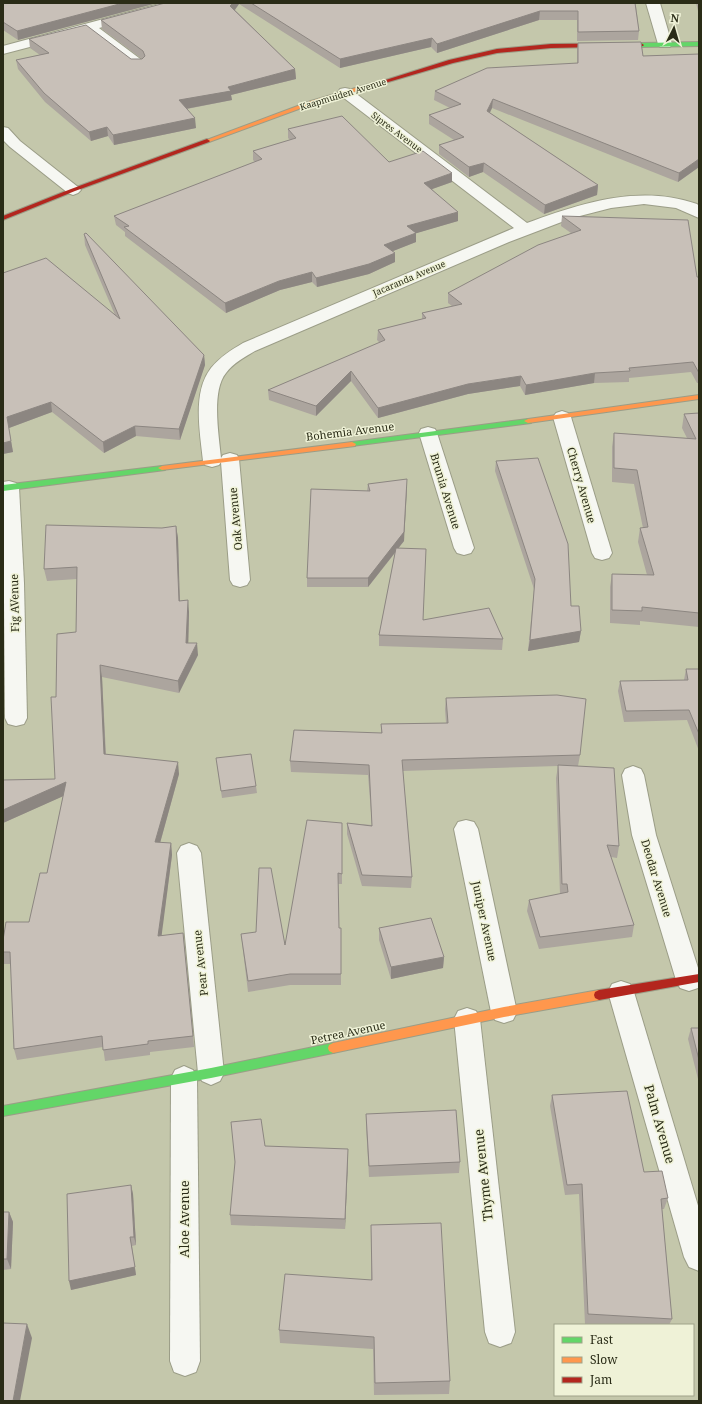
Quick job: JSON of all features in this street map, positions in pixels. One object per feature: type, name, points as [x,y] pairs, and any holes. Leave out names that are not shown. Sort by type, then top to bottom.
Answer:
[{"type":"street","points":[[3,50],[178,3]]},
{"type":"street","points":[[654,3],[665,44]]},
{"type":"street","points":[[89,27],[138,64]]},
{"type":"street","name":"Kaapmuiden Avenue","points":[[3,218],[73,190],[313,102],[459,60],[497,52],[535,47],[699,44]]},
{"type":"street","name":"Sipres Avenue","points":[[345,92],[525,229]]},
{"type":"street","points":[[3,131],[9,146],[73,190]]},
{"type":"street","name":"Jacaranda Avenue","points":[[221,460],[209,420],[210,391],[216,373],[229,360],[249,347],[525,229],[590,208],[612,202],[638,200],[660,201],[680,204],[699,213]]},
{"type":"street","name":"Bohemia Avenue","points":[[6,488],[562,417],[699,397]]},
{"type":"street","name":"Cherry Avenue","points":[[562,417],[602,553]]},
{"type":"street","name":"Brunia Avenue","points":[[428,433],[464,548]]},
{"type":"street","name":"Oak Avenue","points":[[221,460],[240,580]]},
{"type":"street","name":"Fig AVenue","points":[[6,488],[14,584],[16,718]]},
{"type":"street","name":"Deodar Avenue","points":[[633,774],[644,835],[694,979]]},
{"type":"street","name":"Juniper Avenue","points":[[466,829],[504,1012]]},
{"type":"street","name":"Pear Avenue","points":[[189,853],[211,1073]]},
{"type":"street","name":"Petrea Avenue","points":[[3,1110],[211,1073],[467,1019],[694,979]]},
{"type":"street","name":"Palm Avenue","points":[[621,992],[699,1257]]},
{"type":"street","name":"Thyme Avenue","points":[[467,1019],[500,1332]]},
{"type":"street","name":"Aloe Avenue","points":[[184,1078],[185,1361]]},
{"type":"building","points":[[3,3],[123,3],[17,31],[3,22]]},
{"type":"building","points":[[165,3],[233,3],[230,6],[295,69],[228,87],[231,91],[179,100],[195,118],[113,135],[107,127],[89,132],[44,93],[16,60],[49,53],[29,39],[86,25],[131,59],[142,59],[145,56],[143,51],[101,20]]},
{"type":"building","points":[[251,3],[635,3],[639,31],[578,32],[578,11],[540,11],[437,44],[432,38],[340,59]]},
{"type":"building","points":[[641,42],[643,56],[699,54],[699,159],[679,173],[493,99],[487,111],[598,185],[545,205],[484,163],[469,167],[439,145],[464,137],[429,115],[461,104],[435,91],[487,68],[578,63],[578,43]]},
{"type":"building","points":[[342,116],[389,162],[423,151],[452,173],[424,183],[458,212],[407,226],[416,233],[384,245],[395,253],[369,264],[316,278],[312,272],[279,281],[225,303],[124,227],[129,226],[114,216],[262,159],[253,151],[296,138],[288,129]]},
{"type":"building","points":[[562,216],[688,220],[697,277],[699,277],[699,373],[693,362],[629,368],[630,371],[595,373],[526,385],[521,376],[468,384],[378,408],[351,371],[316,406],[268,390],[385,340],[378,330],[426,318],[422,313],[462,304],[448,293],[538,245],[581,230]]},
{"type":"building","points":[[86,233],[204,355],[179,429],[135,426],[103,442],[51,402],[7,417],[11,441],[3,443],[3,273],[46,258],[120,319],[84,234]]},
{"type":"building","points":[[699,413],[699,613],[642,607],[642,611],[612,610],[612,574],[654,575],[640,528],[648,527],[637,470],[614,468],[614,433],[696,439],[684,414]]},
{"type":"building","points":[[538,458],[568,544],[571,606],[579,606],[581,631],[530,640],[535,579],[496,461]]},
{"type":"building","points":[[407,479],[404,532],[368,578],[307,578],[311,489],[370,491],[368,484]]},
{"type":"building","points":[[46,525],[162,528],[176,526],[179,601],[188,600],[186,643],[197,643],[178,681],[100,665],[104,754],[178,762],[155,842],[171,843],[158,936],[183,933],[193,1036],[148,1041],[148,1044],[103,1050],[102,1036],[14,1049],[10,952],[3,952],[6,922],[29,922],[40,873],[47,873],[66,782],[3,810],[3,780],[55,779],[51,697],[56,697],[57,634],[76,632],[77,567],[44,569]]},
{"type":"building","points":[[396,548],[426,549],[423,620],[489,608],[503,639],[379,635]]},
{"type":"building","points":[[686,669],[699,669],[699,734],[689,710],[626,711],[620,681],[688,680]]},
{"type":"building","points":[[557,695],[586,699],[580,755],[402,760],[412,877],[362,875],[347,823],[372,826],[369,765],[290,761],[294,730],[382,733],[381,724],[448,723],[446,698]]},
{"type":"building","points":[[251,754],[256,786],[221,791],[216,758]]},
{"type":"building","points":[[558,765],[614,768],[619,846],[607,845],[634,925],[540,937],[529,900],[568,892],[567,884],[562,884]]},
{"type":"building","points":[[307,820],[342,823],[342,874],[338,873],[339,928],[341,928],[341,974],[290,974],[248,981],[241,934],[256,932],[259,868],[271,868],[285,945]]},
{"type":"building","points":[[431,918],[444,957],[391,967],[379,928]]},
{"type":"building","points":[[691,1028],[699,1028],[699,1060]]},
{"type":"building","points":[[627,1091],[644,1172],[662,1171],[668,1198],[661,1199],[672,1319],[588,1314],[582,1184],[567,1185],[552,1095]]},
{"type":"building","points":[[456,1110],[460,1162],[369,1166],[366,1114]]},
{"type":"building","points":[[261,1119],[265,1146],[348,1149],[345,1219],[230,1215],[235,1162],[231,1122]]},
{"type":"building","points":[[131,1185],[134,1237],[130,1237],[135,1267],[69,1281],[67,1194]]},
{"type":"building","points":[[3,1212],[9,1212],[7,1259],[3,1259]]},
{"type":"building","points":[[441,1223],[450,1381],[375,1383],[374,1337],[279,1330],[285,1274],[372,1280],[371,1225]]},
{"type":"building","points":[[3,1323],[27,1324],[13,1401],[3,1401]]},
{"type":"traffic: fast","points":[[641,45],[699,44]]},
{"type":"traffic: fast","points":[[352,444],[528,421]]},
{"type":"traffic: fast","points":[[3,488],[162,468]]},
{"type":"traffic: fast","points":[[3,1111],[211,1073],[333,1048]]},
{"type":"traffic: slow","points":[[207,141],[313,102],[376,84]]},
{"type":"traffic: slow","points":[[528,421],[699,397]]},
{"type":"traffic: slow","points":[[162,468],[352,444]]},
{"type":"traffic: slow","points":[[333,1048],[504,1012],[599,995]]},
{"type":"traffic: jam","points":[[376,84],[451,61],[515,48],[569,45],[641,45]]},
{"type":"traffic: jam","points":[[3,218],[73,190],[207,141]]},
{"type":"traffic: jam","points":[[599,995],[699,978]]}]
